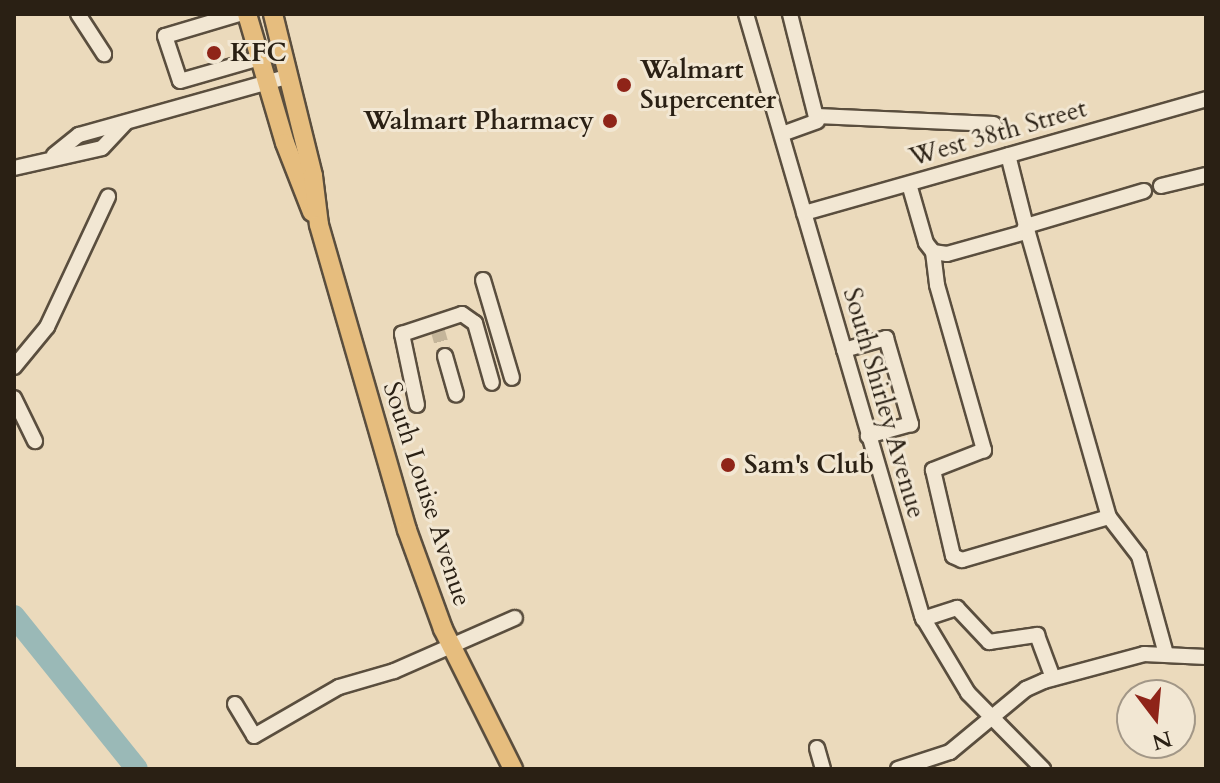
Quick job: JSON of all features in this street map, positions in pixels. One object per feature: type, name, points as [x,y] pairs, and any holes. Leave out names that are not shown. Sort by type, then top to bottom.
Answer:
[{"type":"main road","name":"South Louise Avenue","points":[[247,14],[298,182],[319,225]]},
{"type":"main road","name":"South Louise Avenue","points":[[273,14],[290,76],[319,225],[407,530],[451,648],[513,769]]},
{"type":"street","points":[[78,14],[104,54]]},
{"type":"street","points":[[239,14],[165,36],[180,81],[260,58]]},
{"type":"street","name":"South Shirley Avenue","points":[[746,14],[923,619],[947,664],[990,718],[1043,769]]},
{"type":"street","points":[[782,134],[816,125],[817,116],[790,14]]},
{"type":"street","points":[[14,168],[54,155],[79,135],[290,76]]},
{"type":"street","name":"West 38th Street","points":[[804,213],[1206,99]]},
{"type":"street","points":[[817,116],[994,124]]},
{"type":"street","points":[[54,155],[79,157],[102,148],[126,122]]},
{"type":"street","points":[[1008,155],[1109,517],[1139,556],[1166,654]]},
{"type":"street","points":[[1161,186],[1206,175]]},
{"type":"street","points":[[909,184],[933,252],[937,285],[984,450],[933,470],[953,556],[962,560],[1109,517]]},
{"type":"street","points":[[933,252],[947,254],[1022,233],[1026,226],[1144,191]]},
{"type":"street","points":[[14,367],[47,327],[108,197]]},
{"type":"street","points":[[483,280],[512,378]]},
{"type":"street","points":[[417,405],[400,339],[406,330],[471,317],[492,383]]},
{"type":"street","points":[[844,350],[886,338],[911,424],[868,436]]},
{"type":"street","points":[[445,356],[456,394]]},
{"type":"street","points":[[14,398],[35,441]]},
{"type":"street","points":[[923,619],[957,608],[989,642],[1037,635],[1053,678]]},
{"type":"street","points":[[235,704],[254,736],[339,687],[451,648],[515,618]]},
{"type":"street","points":[[898,769],[950,752],[1026,689],[1053,678],[1144,654],[1206,657]]},
{"type":"street","points":[[817,748],[823,769]]},
{"type":"waterway","points":[[14,616],[137,769]]},
{"type":"tunnel","points":[[437,328],[445,356]]},
{"type":"place","name":"KFC","points":[[214,53]]},
{"type":"place","name":"Walmart Supercenter","points":[[624,85]]},
{"type":"place","name":"Walmart Pharmacy","points":[[610,121]]},
{"type":"place","name":"Sam's Club","points":[[728,465]]}]
